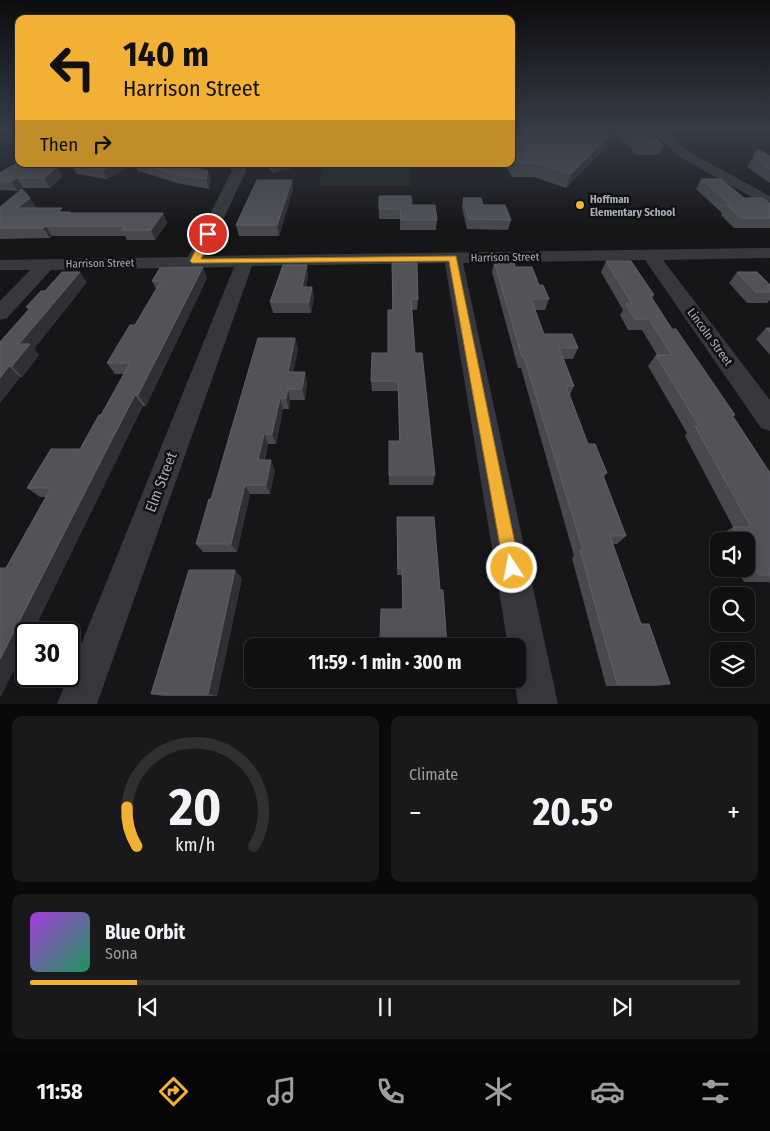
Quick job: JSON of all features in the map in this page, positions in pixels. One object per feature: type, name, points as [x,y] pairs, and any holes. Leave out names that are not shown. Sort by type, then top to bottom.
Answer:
[{"type":"street","points":[[698,162],[770,202]]},
{"type":"street","points":[[195,261],[239,171],[238,167]]},
{"type":"street","name":"Harrison Street","points":[[0,265],[770,253]]},
{"type":"street","name":"Lincoln Street","points":[[650,255],[770,420]]},
{"type":"street","points":[[453,258],[538,704]]},
{"type":"street","name":"Elm Street","points":[[77,704],[245,261]]},
{"type":"street","points":[[0,313],[46,264]]},
{"type":"shaded area","points":[[322,167],[408,167],[411,186],[319,186]]},
{"type":"building","points":[[515,162],[583,162],[571,174],[538,163]]},
{"type":"building","points":[[760,162],[770,162],[770,169]]},
{"type":"building","points":[[15,164],[15,167],[57,167],[44,178],[17,178],[11,182],[0,180],[0,173]]},
{"type":"building","points":[[84,167],[108,167],[103,170]]},
{"type":"building","points":[[151,167],[195,167],[208,171],[206,179],[173,174]]},
{"type":"building","points":[[701,179],[721,179],[744,198],[763,198],[770,204],[770,218],[741,218],[727,205],[731,205]]},
{"type":"building","points":[[257,180],[292,180],[277,225],[236,225]]},
{"type":"building","points":[[22,189],[30,198],[17,208],[62,208],[58,212],[70,212],[68,213],[163,213],[151,230],[122,230],[125,226],[0,228],[0,207]]},
{"type":"building","points":[[379,196],[411,196],[412,205],[435,205],[437,220],[401,220],[400,209],[379,209]]},
{"type":"building","points":[[463,198],[481,198],[483,205],[505,205],[511,220],[469,219]]},
{"type":"building","points":[[494,261],[514,261],[515,267],[532,267],[539,285],[543,285],[549,299],[531,299],[544,334],[572,334],[578,348],[559,348],[574,386],[566,386],[588,444],[595,444],[607,473],[602,473],[626,536],[610,536],[641,624],[649,624],[670,684],[617,684],[580,550],[583,550]]},
{"type":"building","points":[[606,261],[631,261],[654,295],[650,295],[672,329],[676,329],[735,415],[732,415],[770,473],[770,575],[759,575],[755,568],[755,532],[736,532],[733,527],[751,527],[695,426],[699,426],[656,355],[672,355],[649,319],[635,319],[626,304],[632,304]]},
{"type":"building","points":[[392,263],[417,263],[418,299],[411,299],[415,353],[422,353],[435,475],[389,475],[389,441],[400,441],[398,381],[371,381],[372,353],[388,353],[388,310],[393,310]]},
{"type":"building","points":[[283,265],[307,265],[302,287],[312,287],[309,302],[270,302]]},
{"type":"building","points":[[203,267],[138,395],[135,395],[112,439],[19,622],[15,622],[15,630],[0,659],[0,568],[6,568],[51,488],[27,488],[51,449],[80,449],[99,415],[101,415],[130,363],[107,363],[130,325],[135,325],[161,281],[152,281],[160,268]]},
{"type":"building","points":[[62,272],[80,272],[19,344],[30,344],[0,378],[0,342],[31,307],[26,307],[41,291],[45,291]]},
{"type":"building","points":[[737,272],[757,272],[770,285],[770,292],[756,292]]},
{"type":"building","points":[[258,338],[295,338],[288,372],[305,372],[302,389],[288,389],[286,398],[280,398],[272,434],[264,434],[258,460],[271,460],[266,485],[245,485],[231,544],[196,544],[209,499],[211,499]]},
{"type":"building","points":[[397,517],[434,517],[446,638],[380,638],[381,609],[403,609],[402,568],[398,568]]},
{"type":"building","points":[[189,570],[235,570],[208,694],[151,694]]},
{"type":"place","name":"Hoffman Elementary School","points":[[580,205]]},
{"type":"route","points":[[208,234],[195,261],[453,258],[512,568]]}]
